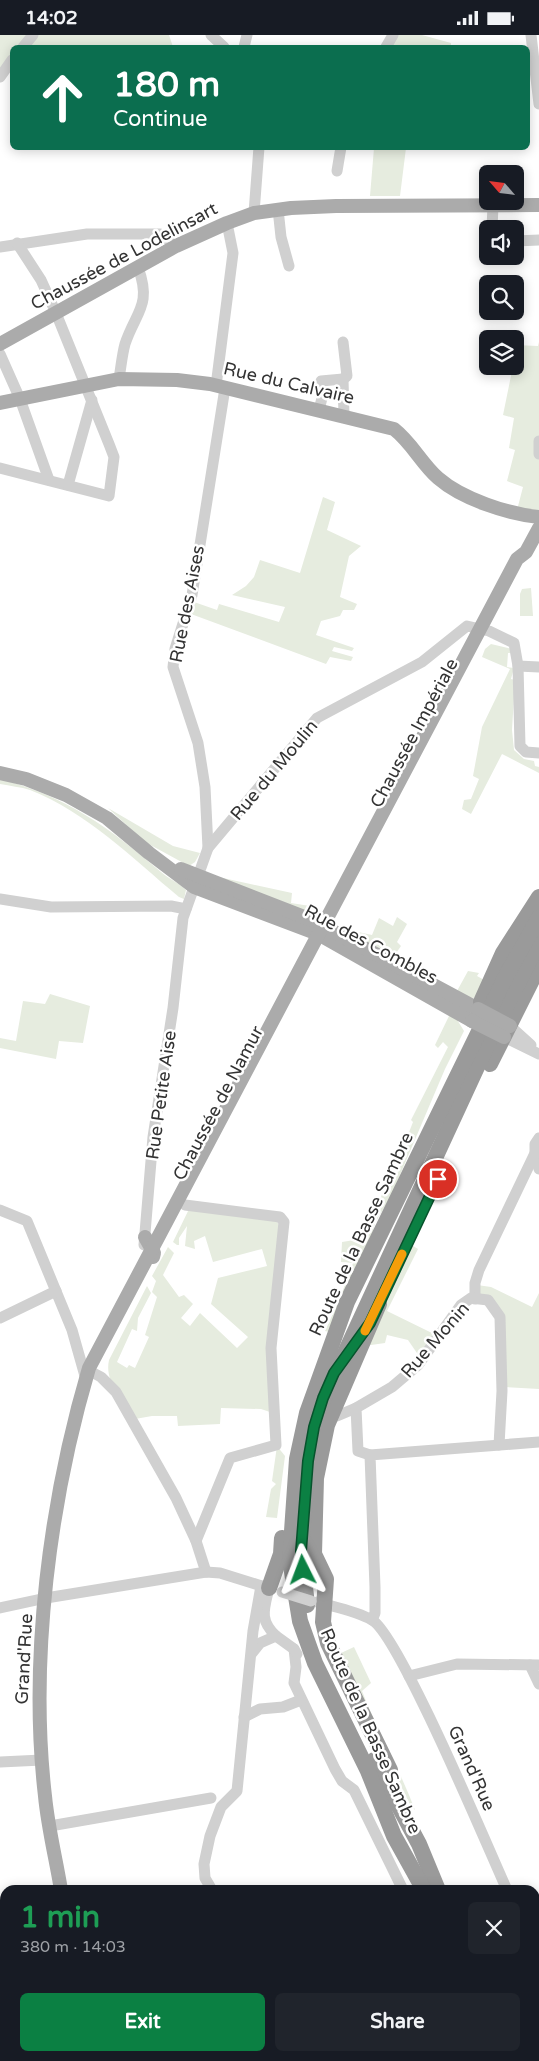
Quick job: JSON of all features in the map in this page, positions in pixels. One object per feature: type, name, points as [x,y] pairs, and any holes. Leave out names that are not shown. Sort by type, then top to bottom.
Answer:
[{"type":"highway","points":[[367,1263],[381,1217],[504,953],[539,897]]},
{"type":"highway","name":"Route de la Basse Sambre","points":[[421,1885],[394,1836],[368,1771],[315,1663],[300,1621],[293,1584],[291,1525],[297,1459],[307,1413],[337,1326],[508,972],[539,918]]},
{"type":"highway","name":"Route de la Basse Sambre","points":[[436,1885],[419,1844],[394,1801],[323,1658],[311,1621],[304,1589],[301,1551],[308,1461],[314,1427],[334,1373],[402,1231],[490,1039],[539,941]]},
{"type":"highway","points":[[419,1844],[410,1812],[328,1643],[318,1603],[326,1579],[314,1554],[316,1478],[327,1425],[370,1323],[539,966]]},
{"type":"highway","points":[[387,1287],[402,1231]]},
{"type":"highway","points":[[334,1373],[370,1323]]},
{"type":"highway","points":[[271,1589],[280,1553],[286,1473],[292,1428],[301,1395],[326,1343],[337,1326]]},
{"type":"highway","points":[[298,1655],[379,1819],[394,1836]]},
{"type":"main road","name":"Chaussée de Lodelinsart","points":[[0,344],[176,246],[254,213],[278,209],[336,206],[479,205]]},
{"type":"main road","name":"Chaussée de Lodelinsart","points":[[524,205],[539,205]]},
{"type":"main road","name":"Rue du Calvaire","points":[[0,403],[119,379],[177,380],[221,387],[394,429],[406,438],[438,478],[464,495],[528,516],[539,517]]},
{"type":"main road","name":"Chaussée Impériale","points":[[324,932],[485,630],[525,562],[526,552],[539,528]]},
{"type":"main road","name":"Rue des Combles","points":[[0,773],[26,779],[66,795],[108,818],[149,853],[196,882],[324,932],[507,1032]]},
{"type":"main road","name":"Chaussée de Namur","points":[[138,1283],[152,1250],[299,971],[324,932]]},
{"type":"main road","name":"Chaussée de Namur","points":[[73,1431],[73,1422],[89,1368],[185,1205],[272,1040],[324,932]]},
{"type":"main road","points":[[272,1040],[271,1034],[294,989],[299,971]]},
{"type":"main road","points":[[145,1237],[152,1250]]},
{"type":"main road","name":"Chaussée de Namur","points":[[138,1283],[153,1258],[152,1250]]},
{"type":"main road","points":[[73,1431],[80,1418],[82,1398],[90,1377],[89,1368]]},
{"type":"main road","name":"Grand'Rue","points":[[61,1885],[50,1826],[42,1760],[40,1671],[56,1509],[73,1431]]},
{"type":"street","points":[[25,45],[33,35]]},
{"type":"street","points":[[211,35],[222,45]]},
{"type":"street","points":[[531,35],[539,104]]},
{"type":"street","points":[[0,77],[10,63]]},
{"type":"street","points":[[254,213],[259,150]]},
{"type":"street","points":[[337,171],[340,150]]},
{"type":"street","points":[[278,209],[281,237],[289,266]]},
{"type":"street","name":"Rue des Aises","points":[[208,848],[205,787],[198,743],[173,667],[175,649],[192,595],[221,387],[232,253],[227,223]]},
{"type":"street","points":[[0,247],[87,234],[160,234],[176,246]]},
{"type":"street","points":[[524,241],[539,240]]},
{"type":"street","points":[[0,468],[109,496],[114,457],[56,313],[41,281],[17,243]]},
{"type":"street","points":[[119,379],[125,343],[143,307],[143,280],[138,267]]},
{"type":"street","points":[[343,342],[347,377],[344,379],[344,416]]},
{"type":"street","points":[[0,354],[20,399],[49,480]]},
{"type":"street","points":[[319,410],[322,398],[321,381],[344,379]]},
{"type":"street","points":[[68,485],[92,400]]},
{"type":"street","points":[[539,441],[539,454]]},
{"type":"street","name":"Rue du Moulin","points":[[185,913],[208,848],[317,718],[422,662],[467,626],[485,630]]},
{"type":"street","points":[[485,630],[514,643],[518,666],[520,746],[526,752],[539,753]]},
{"type":"street","points":[[518,666],[539,667]]},
{"type":"street","points":[[0,899],[51,907],[171,906],[185,913]]},
{"type":"street","name":"Rue Petite Aise","points":[[138,1283],[145,1237],[154,1131],[185,913]]},
{"type":"street","points":[[507,1032],[539,1050]]},
{"type":"street","points":[[507,1032],[539,1054]]},
{"type":"street","points":[[539,1138],[535,1144],[539,1169]]},
{"type":"street","points":[[475,1299],[475,1283],[479,1271],[535,1153]]},
{"type":"street","points":[[185,1205],[280,1217],[284,1222],[271,1348],[276,1445],[230,1458],[196,1541]]},
{"type":"street","points":[[0,1210],[27,1221],[89,1368],[116,1392],[176,1498],[196,1541],[206,1572]]},
{"type":"street","points":[[0,1318],[56,1291]]},
{"type":"street","name":"Rue Monin","points":[[337,1416],[356,1408],[392,1387],[418,1365],[462,1305],[471,1298],[488,1300],[500,1317],[502,1391],[499,1445]]},
{"type":"street","points":[[356,1408],[358,1451],[370,1455],[539,1442]]},
{"type":"street","points":[[0,1608],[46,1598],[206,1572],[220,1573],[372,1620],[375,1613],[375,1587],[370,1455]]},
{"type":"street","points":[[271,1589],[264,1618],[267,1628],[298,1655],[294,1683],[342,1781],[354,1790],[401,1885]]},
{"type":"street","points":[[209,1885],[205,1878],[204,1864],[210,1836],[222,1807],[237,1791],[252,1653],[271,1589]]},
{"type":"street","name":"Grand'Rue","points":[[372,1620],[381,1629],[409,1676],[505,1885]]},
{"type":"street","points":[[252,1653],[260,1643],[276,1637]]},
{"type":"street","points":[[409,1676],[456,1664],[534,1665],[539,1684]]},
{"type":"street","points":[[247,1695],[254,1705],[260,1709]]},
{"type":"street","points":[[244,1717],[260,1709],[283,1707],[302,1700]]},
{"type":"street","points":[[0,1762],[42,1760]]},
{"type":"street","points":[[50,1826],[211,1797]]},
{"type":"shaded area","points":[[0,35],[27,35],[19,45],[10,45],[10,56],[0,70]]},
{"type":"shaded area","points":[[37,35],[169,35],[172,45],[29,45]]},
{"type":"shaded area","points":[[398,35],[422,35],[451,43],[451,45],[391,45]]},
{"type":"shaded area","points":[[374,150],[406,150],[400,196],[370,196]]},
{"type":"shaded area","points":[[539,342],[539,510],[536,513],[517,510],[523,487],[507,481],[515,450],[509,448],[514,418],[503,415],[511,375],[524,375],[524,345],[538,346]]},
{"type":"shaded area","points":[[323,497],[335,502],[327,530],[361,546],[349,556],[340,597],[357,604],[354,610],[343,610],[340,616],[321,621],[316,635],[354,648],[352,651],[334,647],[332,651],[353,657],[351,661],[330,657],[326,664],[191,614],[194,602],[217,610],[219,604],[279,622],[285,607],[232,595],[246,586],[254,577],[260,560],[300,573]]},
{"type":"shaded area","points":[[531,588],[533,616],[520,616],[520,594],[522,589]]},
{"type":"shaded area","points":[[491,644],[512,649],[512,653],[508,653],[507,667],[514,668],[511,679],[515,680],[512,730],[514,750],[524,759],[534,761],[535,766],[539,767],[539,773],[502,754],[471,814],[462,809],[464,800],[471,799],[479,779],[473,776],[482,727],[510,669],[482,657],[485,649]]},
{"type":"shaded area","points":[[0,779],[46,795],[86,815],[183,887],[186,890],[184,899],[179,897],[109,837],[71,811],[30,790],[0,784]]},
{"type":"shaded area","points":[[108,808],[173,846],[200,853],[195,862],[189,866],[145,842]]},
{"type":"shaded area","points":[[214,876],[292,893],[291,903],[310,906],[321,914],[318,918]]},
{"type":"shaded area","points":[[397,917],[407,924],[397,942],[401,946],[394,956],[340,928],[372,935],[379,918],[393,926]]},
{"type":"shaded area","points":[[468,971],[479,973],[477,976],[486,981],[474,998],[464,997],[457,991]]},
{"type":"shaded area","points":[[50,994],[90,1006],[83,1043],[59,1041],[56,1059],[0,1048],[0,1038],[16,1041],[23,1001],[45,1004]]},
{"type":"shaded area","points":[[449,1016],[456,1018],[464,1031],[445,1069],[391,1196],[375,1223],[368,1250],[329,1332],[325,1331],[353,1263],[341,1262],[342,1242],[367,1238],[392,1165],[401,1153],[413,1122],[411,1120],[448,1047],[443,1042],[438,1048],[435,1045]]},
{"type":"shaded area","points":[[190,1207],[275,1219],[279,1225],[269,1341],[270,1412],[261,1409],[221,1408],[220,1424],[178,1426],[177,1416],[152,1416],[135,1419],[112,1384],[108,1368],[109,1360],[147,1286],[151,1293],[138,1318],[137,1331],[132,1329],[117,1362],[127,1368],[129,1365],[135,1368],[149,1337],[145,1335],[157,1297],[152,1292],[156,1281],[152,1276],[168,1247],[174,1253],[163,1275],[179,1297],[184,1295],[193,1304],[181,1318],[190,1326],[200,1313],[237,1348],[248,1337],[211,1304],[218,1278],[267,1266],[262,1249],[213,1262],[205,1236],[194,1241],[195,1249],[185,1246],[187,1226],[179,1238],[179,1245],[177,1245],[173,1242]]},
{"type":"shaded area","points":[[410,1244],[418,1249],[387,1311],[434,1334],[419,1356],[408,1340],[387,1335],[385,1343],[364,1346]]},
{"type":"shaded area","points":[[477,1285],[491,1287],[532,1307],[539,1293],[539,1389],[504,1387],[500,1317],[479,1295]]},
{"type":"shaded area","points":[[277,1446],[285,1456],[277,1518],[266,1517],[271,1489],[276,1484],[272,1481]]},
{"type":"shaded area","points":[[334,1645],[341,1653],[354,1647],[371,1683],[362,1691],[415,1810],[411,1807]]},
{"type":"slow traffic","points":[[365,1331],[402,1254]]},
{"type":"route","points":[[303,1570],[301,1551],[308,1461],[314,1427],[323,1398],[334,1373],[351,1352],[370,1323],[438,1179]]}]
